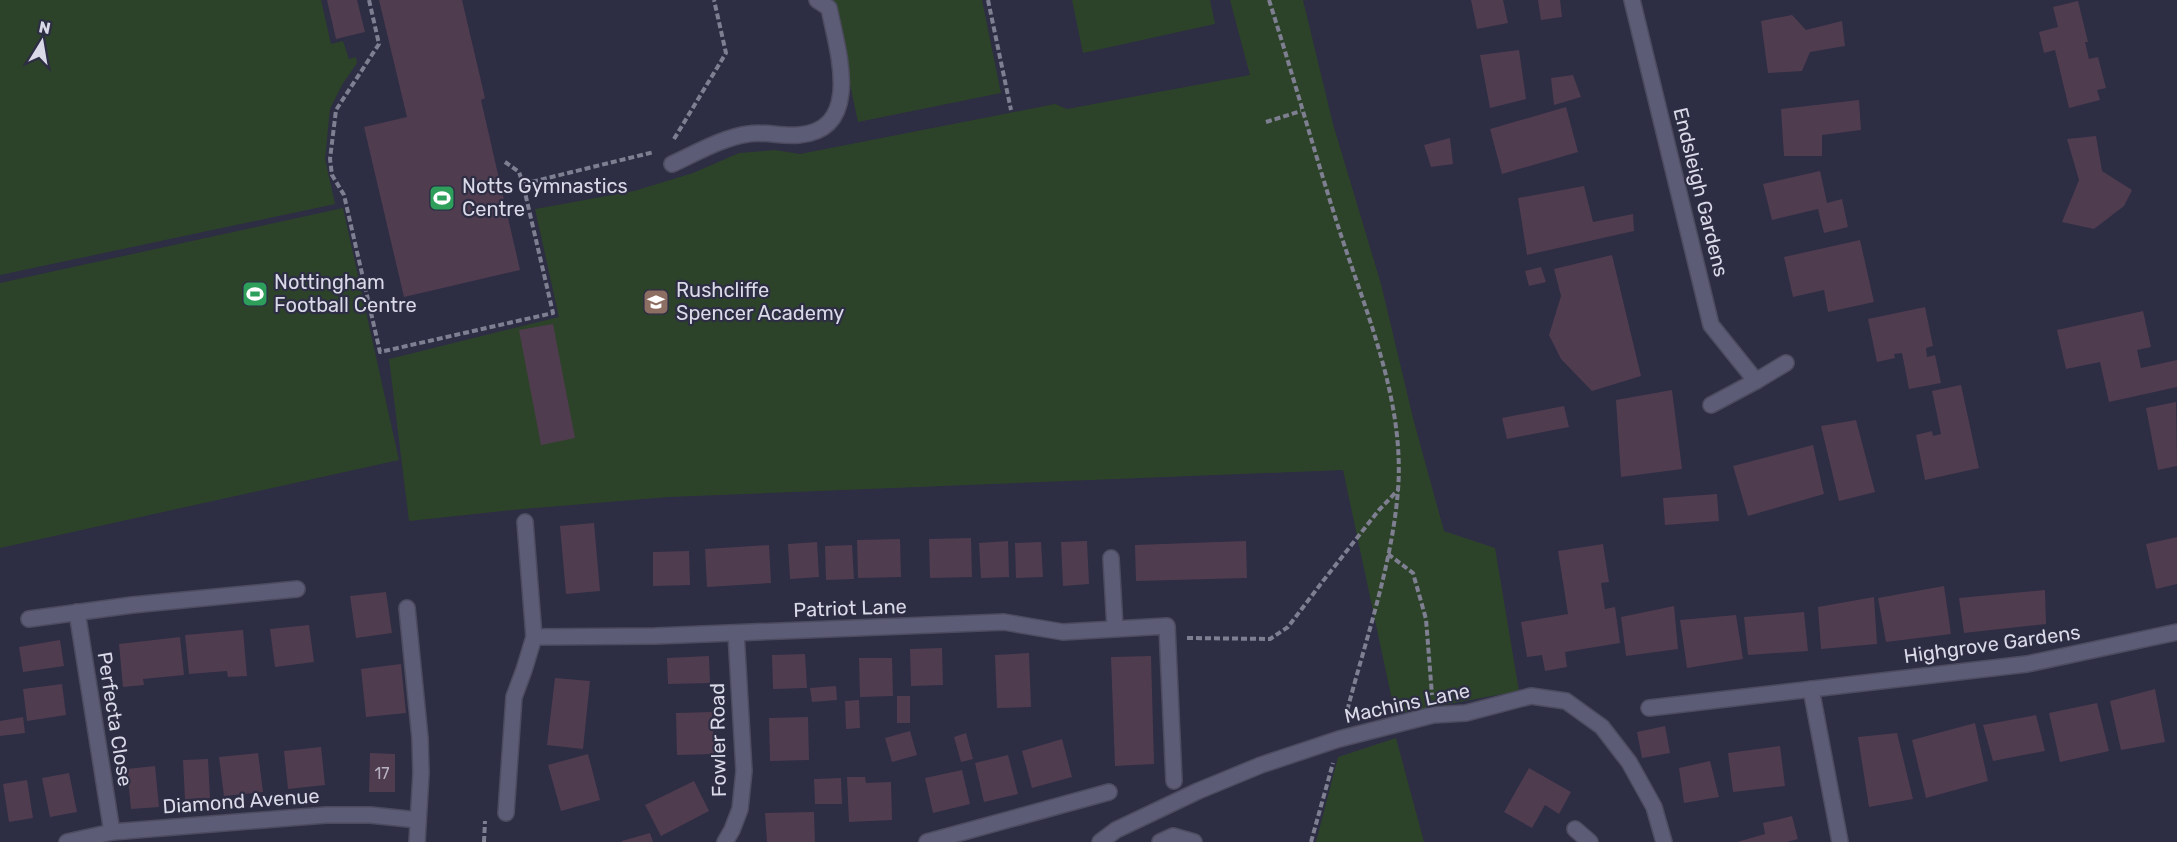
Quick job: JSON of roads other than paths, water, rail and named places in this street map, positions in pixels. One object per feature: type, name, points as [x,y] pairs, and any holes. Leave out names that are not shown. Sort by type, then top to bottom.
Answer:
[{"type":"street","points":[[672,164],[739,136],[748,134],[800,135],[821,130],[833,118],[840,101],[842,76],[829,8],[817,0]]},
{"type":"street","name":"Endsleigh Gardens","points":[[1632,0],[1711,325],[1755,381]]},
{"type":"street","points":[[1710,405],[1786,363]]},
{"type":"street","points":[[506,813],[514,697],[534,637],[525,522]]},
{"type":"street","points":[[1111,558],[1115,627]]},
{"type":"street","points":[[29,619],[132,605],[297,589]]},
{"type":"street","points":[[406,608],[420,738],[421,773],[417,842]]},
{"type":"street","name":"Perfecta Close","points":[[77,612],[112,832]]},
{"type":"street","name":"Patriot Lane","points":[[534,637],[736,633],[1004,622],[1063,632],[1115,627],[1167,626],[1174,781]]},
{"type":"street","name":"Highgrove Gardens","points":[[1649,708],[2027,664],[2177,632]]},
{"type":"street","name":"Fowler Road","points":[[725,842],[740,809],[744,771],[736,633]]},
{"type":"street","points":[[1811,689],[1840,842]]},
{"type":"street","name":"Machins Lane","points":[[1100,842],[1116,830],[1198,791],[1261,765],[1339,739],[1433,715],[1466,712],[1531,696],[1566,701],[1602,727],[1629,762],[1654,807],[1664,842]]},
{"type":"street","points":[[927,842],[1108,792]]},
{"type":"street","name":"Diamond Avenue","points":[[67,842],[112,832],[326,815],[370,815],[418,820]]},
{"type":"street","points":[[1575,829],[1590,842]]},
{"type":"street","points":[[1160,842],[1173,836],[1194,842]]},
{"type":"place","name":"Notts Gymnastics Centre","points":[[442,198]]},
{"type":"place","name":"Nottingham Football Centre","points":[[255,294]]},
{"type":"place","name":"Rushcliffe Spencer Academy","points":[[656,302]]}]
